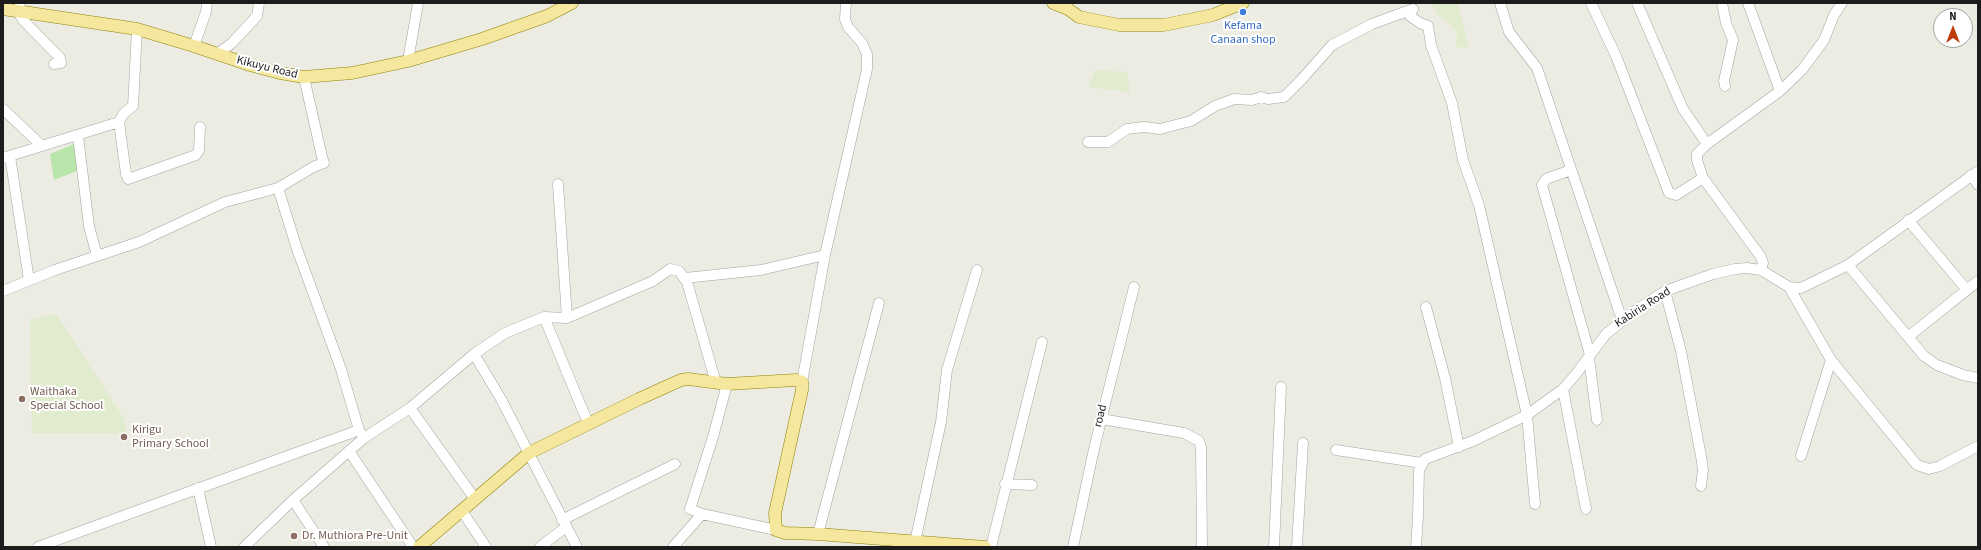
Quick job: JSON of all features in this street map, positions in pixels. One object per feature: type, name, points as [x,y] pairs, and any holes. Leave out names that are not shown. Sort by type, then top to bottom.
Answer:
[{"type":"main road","name":"Kikuyu Road","points":[[3,9],[19,7],[136,29],[280,74],[304,77],[352,73],[408,61],[482,39],[547,16],[572,3]]},
{"type":"main road","points":[[1053,3],[1068,6],[1079,17],[1119,25],[1164,25],[1213,15],[1243,3]]},
{"type":"main road","points":[[419,547],[529,453],[588,423],[682,380],[688,379],[722,384],[796,380],[802,382],[802,390],[775,513],[776,530],[785,533],[818,534],[985,547]]},
{"type":"street","points":[[194,46],[206,12],[207,3]]},
{"type":"street","points":[[218,54],[232,43],[257,16],[259,3]]},
{"type":"street","points":[[408,61],[418,3]]},
{"type":"street","points":[[802,382],[826,255],[867,69],[867,54],[862,43],[848,27],[845,19],[846,3]]},
{"type":"street","points":[[1500,3],[1509,32],[1537,68],[1622,320]]},
{"type":"street","points":[[1591,3],[1616,56],[1670,193],[1672,196],[1676,195],[1704,178]]},
{"type":"street","points":[[1637,3],[1683,109],[1707,144]]},
{"type":"street","points":[[1722,3],[1726,23],[1733,40],[1725,86]]},
{"type":"street","points":[[1748,3],[1780,91]]},
{"type":"street","points":[[1831,3],[1834,15]]},
{"type":"street","points":[[1761,270],[1761,256],[1704,178],[1696,160],[1696,154],[1707,144],[1780,91],[1802,70],[1824,40],[1834,15],[1842,3]]},
{"type":"street","points":[[19,7],[27,25],[60,58],[61,63],[54,64]]},
{"type":"street","points":[[1088,142],[1108,142],[1127,130],[1144,127],[1160,129],[1191,121],[1215,106],[1234,100],[1252,100],[1261,97],[1268,99],[1284,96],[1303,78],[1332,45],[1372,24],[1413,9],[1410,16],[1420,23],[1428,26],[1432,45],[1452,103],[1463,160],[1479,205],[1527,416],[1535,504]]},
{"type":"street","points":[[136,29],[133,106],[123,114],[119,122],[128,179],[196,155],[199,150],[200,127]]},
{"type":"street","points":[[3,291],[29,280],[139,242],[225,202],[278,188],[315,166],[324,163],[304,77]]},
{"type":"street","points":[[3,109],[41,145]]},
{"type":"street","points":[[29,280],[6,157],[41,145],[78,136],[119,122]]},
{"type":"street","points":[[78,136],[90,226],[97,256]]},
{"type":"street","points":[[1571,170],[1546,179],[1542,185],[1590,356],[1597,420]]},
{"type":"street","points":[[1789,287],[1801,288],[1848,265],[1908,220],[1975,173],[1978,185]]},
{"type":"street","points":[[558,184],[567,318]]},
{"type":"street","points":[[278,188],[362,434]]},
{"type":"street","points":[[1908,220],[1966,290]]},
{"type":"street","points":[[685,278],[761,270],[826,255]]},
{"type":"street","points":[[1848,265],[1924,356],[1937,364],[1963,375],[1978,378]]},
{"type":"street","name":"Kabiria Road","points":[[1422,463],[1425,459],[1458,447],[1527,416],[1563,389],[1606,334],[1622,320],[1665,291],[1723,271],[1747,268],[1761,270],[1789,287]]},
{"type":"street","points":[[38,547],[198,488],[362,434],[410,408],[474,354],[505,333],[544,317],[567,318],[653,281],[670,269],[679,271],[685,278],[722,384],[713,437],[690,506],[692,511],[776,530]]},
{"type":"street","points":[[915,542],[941,422],[947,370],[977,270]]},
{"type":"street","points":[[1908,337],[1978,281]]},
{"type":"street","name":"road","points":[[1073,547],[1101,419],[1134,287]]},
{"type":"street","points":[[1789,287],[1831,360],[1917,465],[1929,468],[1940,466],[1978,446]]},
{"type":"street","points":[[1665,291],[1681,351],[1701,456],[1703,470],[1701,486]]},
{"type":"street","points":[[818,534],[879,303]]},
{"type":"street","points":[[1426,307],[1445,378],[1458,447]]},
{"type":"street","points":[[544,317],[588,423]]},
{"type":"street","points":[[991,547],[1005,484],[1042,342]]},
{"type":"street","points":[[474,354],[501,399],[577,547]]},
{"type":"street","points":[[1801,456],[1831,360]]},
{"type":"street","points":[[1274,547],[1281,387]]},
{"type":"street","points":[[1563,389],[1586,509]]},
{"type":"street","points":[[410,408],[476,499]]},
{"type":"street","points":[[1101,419],[1184,433],[1199,441],[1201,447],[1202,547]]},
{"type":"street","points":[[244,547],[292,500],[349,451],[362,434]]},
{"type":"street","points":[[1297,547],[1303,443]]},
{"type":"street","points":[[1336,450],[1422,463],[1419,470],[1416,547]]},
{"type":"street","points":[[349,451],[413,547]]},
{"type":"street","points":[[540,547],[564,524],[675,464]]},
{"type":"street","points":[[1005,484],[1032,485]]},
{"type":"street","points":[[198,488],[211,547]]},
{"type":"street","points":[[292,500],[324,547]]},
{"type":"street","points":[[462,510],[486,547]]},
{"type":"street","points":[[673,547],[702,514]]},
{"type":"green space","points":[[1457,3],[1469,46],[1463,48],[1456,46],[1457,32],[1447,21],[1438,15],[1434,6],[1426,4]]},
{"type":"green space","points":[[1096,70],[1127,72],[1130,92],[1088,87]]},
{"type":"green space","points":[[77,143],[82,169],[54,180],[50,154]]},
{"type":"green space","points":[[56,314],[125,420],[126,433],[32,433],[30,320]]},
{"type":"place","name":"Kefama Canaan shop","points":[[1243,12]]},
{"type":"place","name":"Waithaka Special School","points":[[22,399]]},
{"type":"place","name":"Kirigu Primary School","points":[[124,437]]},
{"type":"place","name":"Dr. Muthiora Pre-Unit","points":[[294,536]]}]
